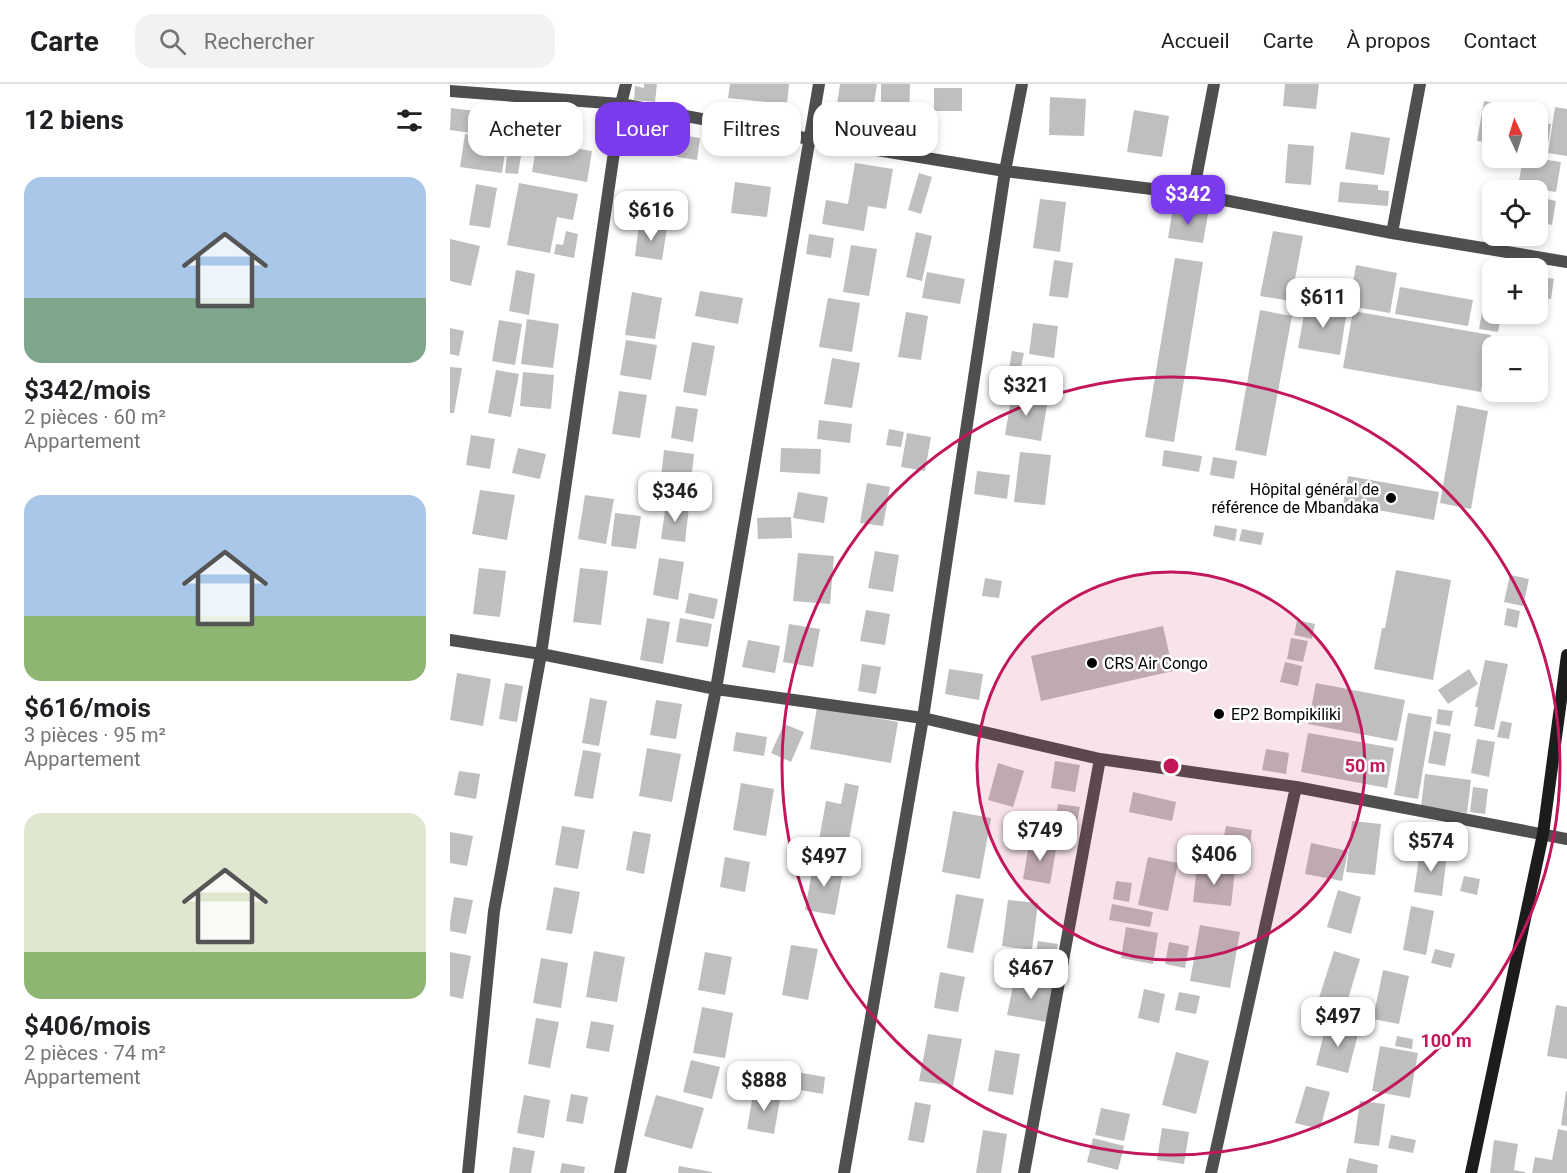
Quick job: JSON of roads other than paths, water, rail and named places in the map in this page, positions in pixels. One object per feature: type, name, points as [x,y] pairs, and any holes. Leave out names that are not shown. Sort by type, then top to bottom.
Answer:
[{"type":"street","points":[[622,102],[626,84]]},
{"type":"street","points":[[620,1173],[716,689],[819,84]]},
{"type":"street","points":[[844,1173],[923,718],[1005,171],[1022,84]]},
{"type":"street","points":[[1192,194],[1214,84]]},
{"type":"street","points":[[1392,233],[1420,84]]},
{"type":"street","points":[[450,91],[595,102]]},
{"type":"street","points":[[690,117],[1005,171],[1192,194],[1392,233],[1567,262]]},
{"type":"street","points":[[468,1173],[494,911],[541,654],[613,156]]},
{"type":"street","points":[[450,640],[541,654],[716,689],[923,718],[1100,759],[1296,787],[1567,839]]},
{"type":"street","points":[[1471,1173],[1543,834],[1567,655]]},
{"type":"street","points":[[1024,1173],[1100,759]]},
{"type":"street","points":[[1211,1173],[1296,787]]},
{"type":"place","name":"Hôpital général de référence de Mbandaka","points":[[1391,498]]},
{"type":"place","name":"CRS Air Congo","points":[[1092,663]]},
{"type":"place","name":"EP2 Bompikiliki","points":[[1219,714]]}]
